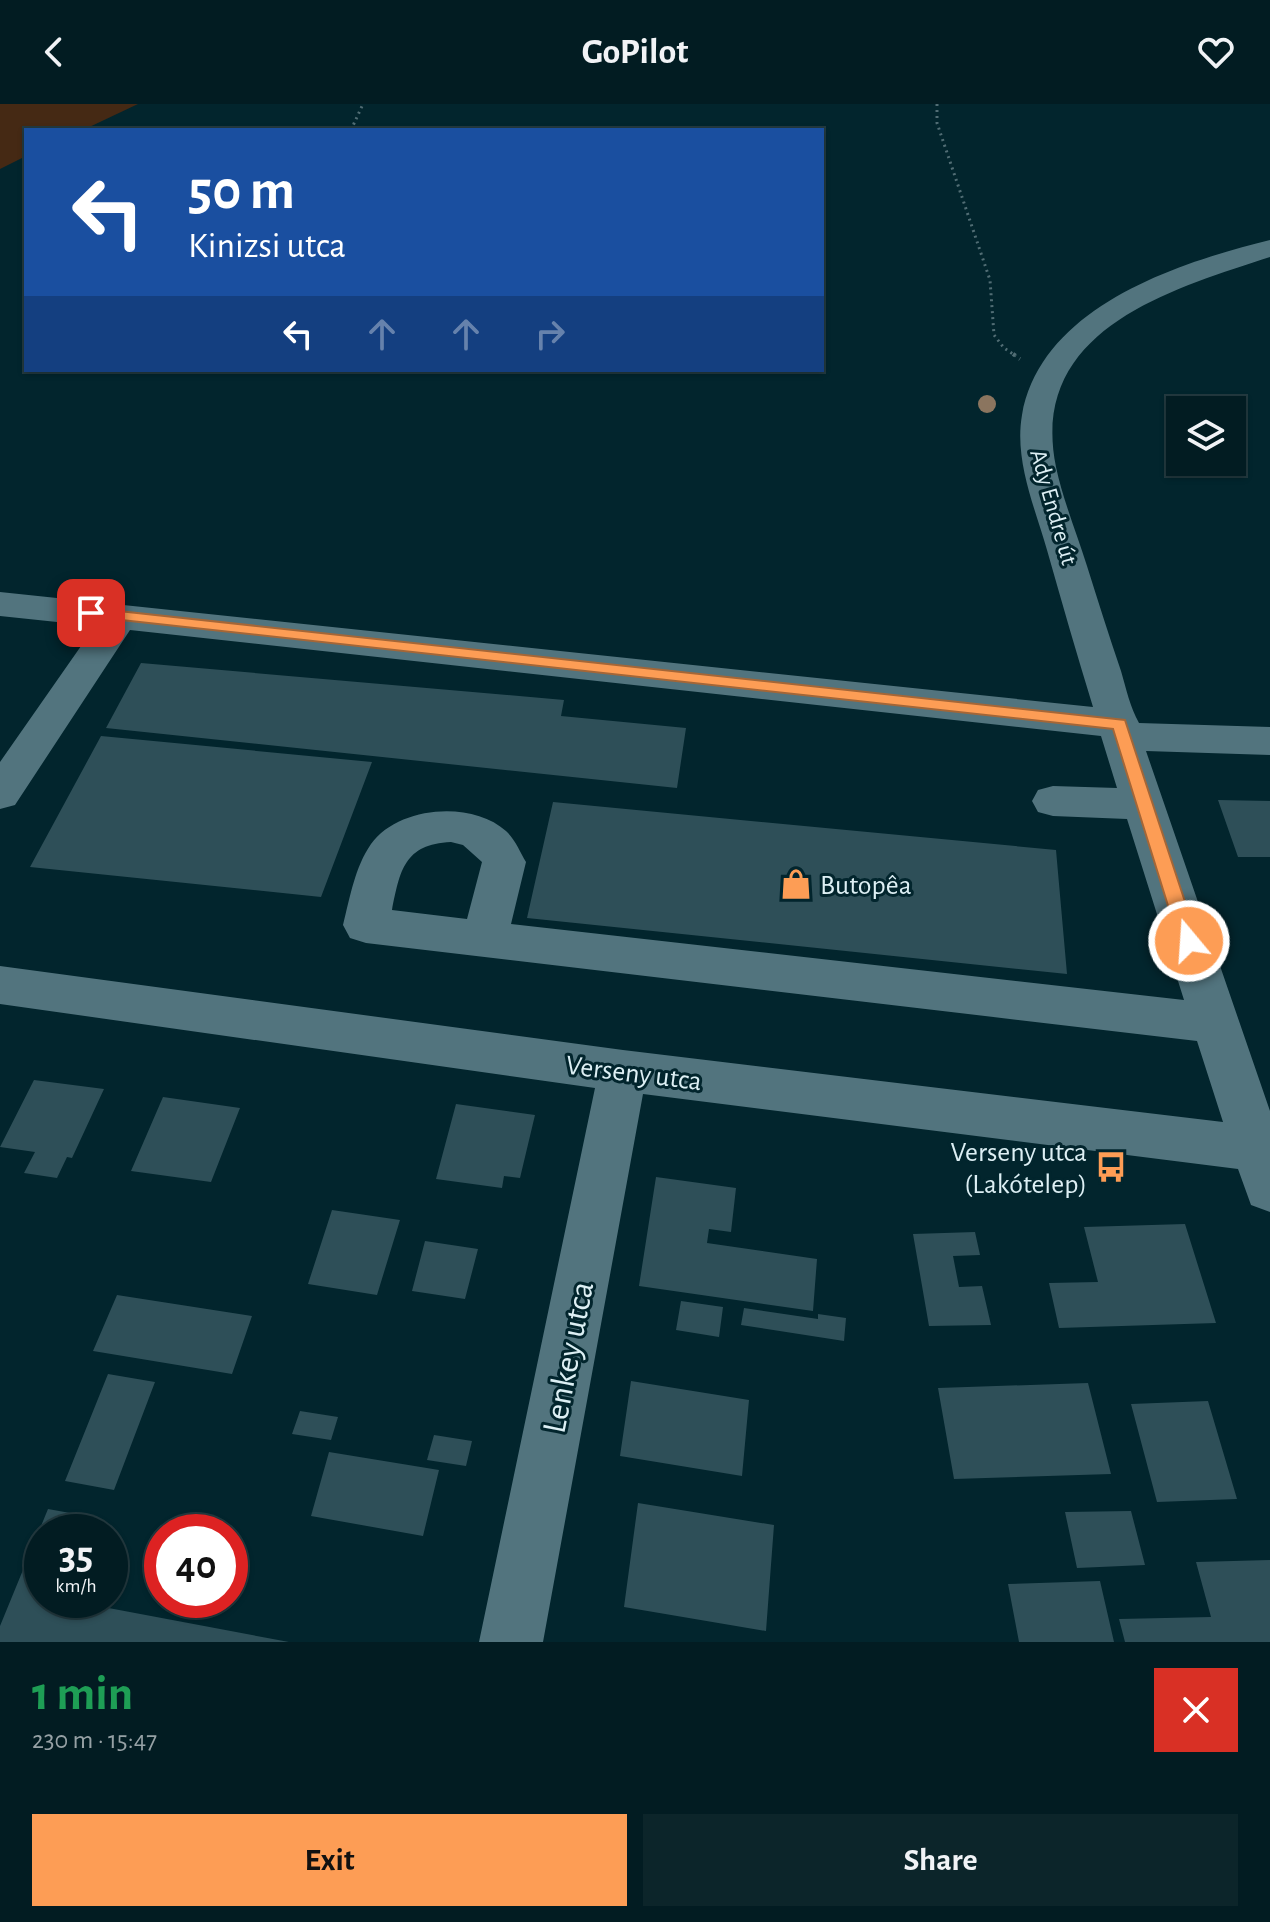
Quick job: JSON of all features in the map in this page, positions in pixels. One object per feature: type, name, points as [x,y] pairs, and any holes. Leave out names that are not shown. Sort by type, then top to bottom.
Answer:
[{"type":"street","name":"Ady Endre út","points":[[1266,1162],[1216,1023],[1118,722],[1039,466],[1035,423],[1039,394],[1061,353],[1093,322],[1186,276],[1270,248]]},
{"type":"street","points":[[0,604],[1118,722],[1270,741]]},
{"type":"street","points":[[0,794],[121,616]]},
{"type":"street","points":[[1053,801],[1144,804]]},
{"type":"street","points":[[484,939],[1216,1023]]},
{"type":"street","name":"Verseny utca","points":[[0,985],[1266,1162]]},
{"type":"street","name":"Lenkey utca","points":[[511,1642],[623,1071]]},
{"type":"path","points":[[352,128],[363,104]]},
{"type":"path","points":[[937,104],[937,123],[990,280],[994,335],[1004,348],[1047,379]]},
{"type":"shaded area","points":[[0,104],[138,104],[87,128],[24,128],[24,157],[0,169]]},
{"type":"building","points":[[141,663],[564,700],[561,716],[686,728],[677,788],[106,728]]},
{"type":"building","points":[[101,736],[372,762],[321,897],[30,867]]},
{"type":"building","points":[[1218,800],[1270,801],[1270,857],[1238,857]]},
{"type":"building","name":"Butopêa","points":[[553,802],[1056,850],[1067,974],[527,918]]},
{"type":"building","points":[[34,1080],[104,1089],[72,1158],[67,1157],[57,1178],[24,1173],[35,1152],[0,1147]]},
{"type":"building","points":[[163,1097],[240,1108],[211,1182],[131,1171]]},
{"type":"building","points":[[456,1104],[535,1115],[520,1178],[504,1176],[502,1188],[436,1179]]},
{"type":"building","points":[[656,1177],[736,1188],[731,1232],[709,1229],[707,1243],[817,1259],[813,1311],[639,1286]]},
{"type":"building","points":[[332,1210],[400,1220],[377,1295],[308,1284]]},
{"type":"building","points":[[1185,1224],[1216,1323],[1059,1328],[1049,1283],[1098,1282],[1084,1227]]},
{"type":"building","points":[[975,1232],[980,1255],[953,1256],[959,1287],[982,1286],[991,1325],[929,1326],[913,1234]]},
{"type":"building","points":[[425,1241],[478,1249],[465,1299],[412,1291]]},
{"type":"building","points":[[117,1295],[252,1316],[232,1374],[93,1351]]},
{"type":"building","points":[[681,1301],[723,1307],[719,1337],[676,1330]]},
{"type":"building","points":[[744,1308],[818,1319],[818,1314],[846,1318],[844,1341],[741,1325]]},
{"type":"building","points":[[108,1374],[155,1382],[114,1490],[65,1481]]},
{"type":"building","points":[[631,1381],[749,1400],[742,1476],[620,1456]]},
{"type":"building","points":[[1088,1383],[1111,1474],[954,1479],[938,1388]]},
{"type":"building","points":[[1208,1401],[1237,1499],[1157,1502],[1131,1404]]},
{"type":"building","points":[[300,1411],[338,1417],[331,1440],[292,1434]]},
{"type":"building","points":[[434,1435],[472,1441],[466,1466],[427,1460]]},
{"type":"building","points":[[329,1452],[439,1470],[423,1536],[311,1516]]},
{"type":"building","points":[[638,1503],[774,1525],[766,1631],[624,1607]]},
{"type":"building","points":[[48,1509],[76,1514],[46,1514]]},
{"type":"building","points":[[1131,1511],[1145,1565],[1077,1568],[1065,1512]]},
{"type":"building","points":[[1270,1560],[1270,1642],[1125,1642],[1119,1619],[1211,1617],[1196,1562]]},
{"type":"building","points":[[24,1568],[24,1618],[128,1618],[128,1612],[144,1615],[144,1618],[162,1618],[289,1642],[0,1642],[0,1626]]},
{"type":"building","points":[[1100,1581],[1114,1642],[1019,1642],[1008,1584]]},
{"type":"place","name":"Butopêa","points":[[796,884]]},
{"type":"place","name":"Verseny utca (Lakótelep)","points":[[1111,1167]]},
{"type":"route","points":[[91,613],[1120,724],[1121,736],[1189,941]]}]
